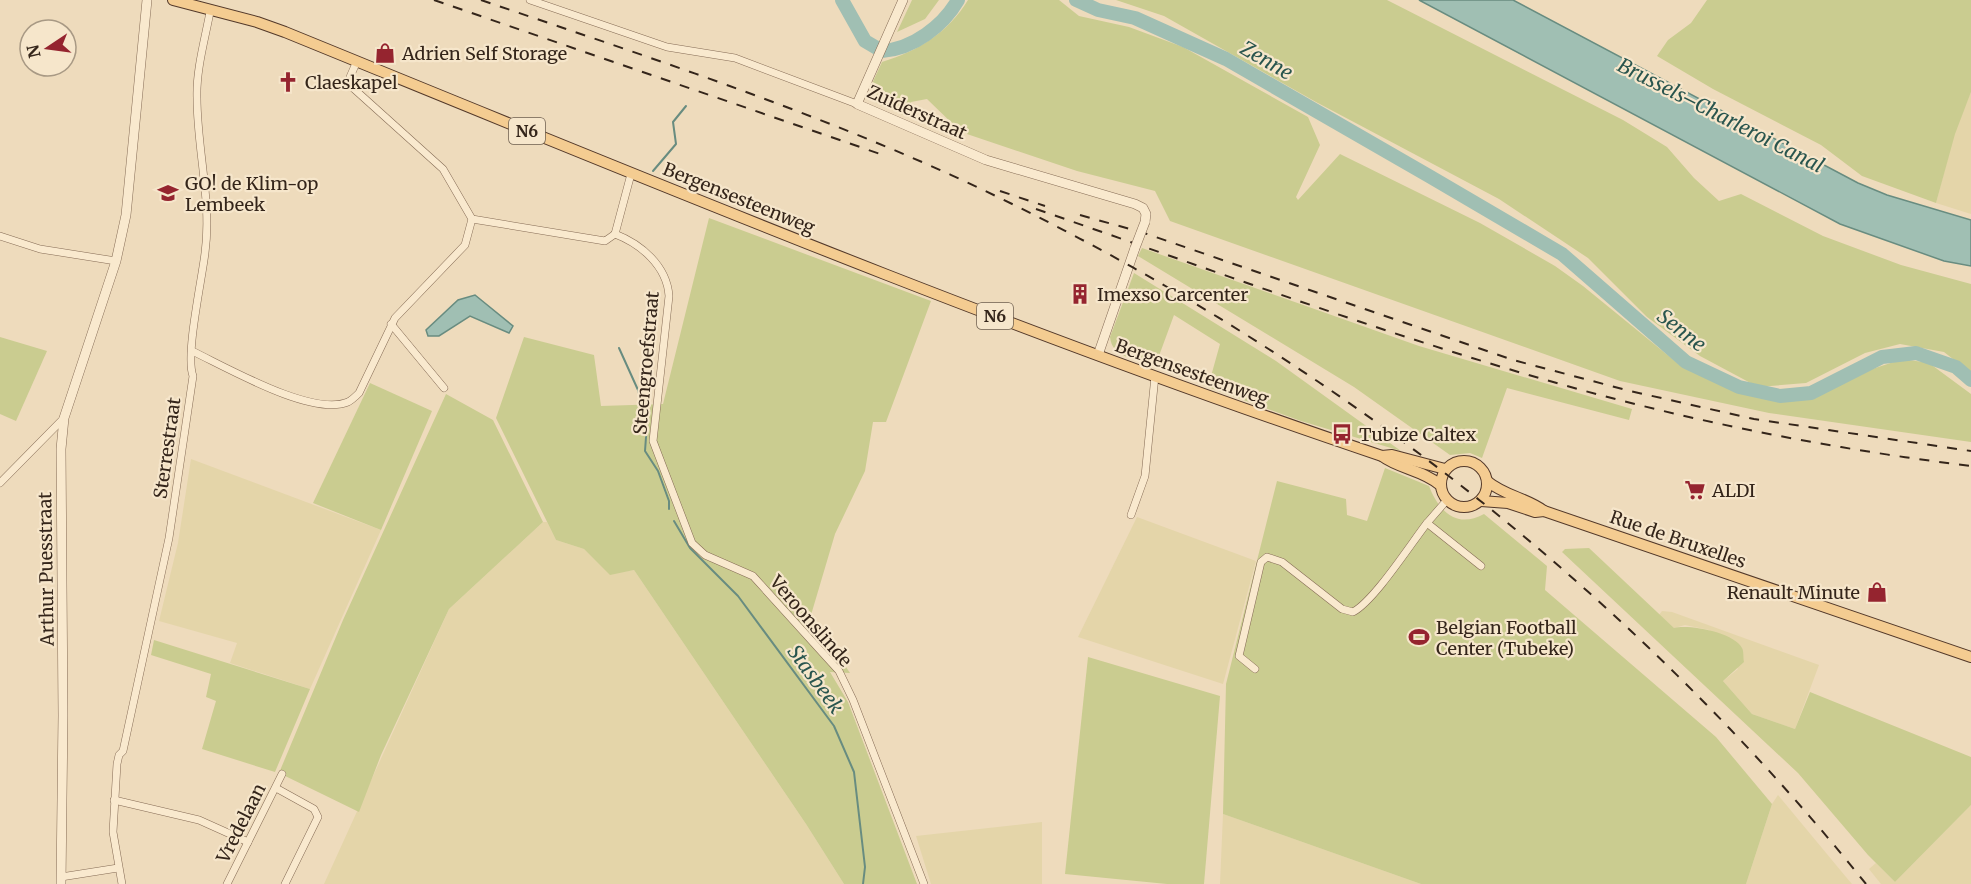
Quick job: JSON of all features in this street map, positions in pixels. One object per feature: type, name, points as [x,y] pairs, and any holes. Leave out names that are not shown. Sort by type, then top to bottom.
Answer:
[{"type":"main road","name":"Bergensesteenweg","points":[[173,0],[210,12],[257,22],[631,174],[1098,355],[1294,426]]},
{"type":"main road","name":"Rue de Bruxelles","points":[[1294,426],[1382,456],[1389,461],[1427,475],[1440,485]]},
{"type":"main road","name":"Rue de Bruxelles","points":[[1382,456],[1392,455],[1445,469],[1456,462],[1470,461],[1482,468],[1487,481],[1501,491],[1537,505],[1544,511],[1971,657]]},
{"type":"main road","points":[[1445,469],[1440,485],[1447,500]]},
{"type":"main road","points":[[1481,501],[1487,481]]},
{"type":"main road","name":"Rue de Bruxelles","points":[[1447,500],[1464,508],[1481,501],[1508,503],[1534,512],[1544,511]]},
{"type":"street","name":"Arthur Puesstraat","points":[[61,881],[63,715],[61,468],[64,418],[116,261],[127,205],[147,0]]},
{"type":"street","name":"Zuiderstraat","points":[[530,0],[667,47],[735,58],[787,75],[986,160],[1143,208],[1146,214],[1145,222],[1098,355]]},
{"type":"street","points":[[857,104],[903,0]]},
{"type":"street","name":"Sterrestraat","points":[[122,884],[113,832],[119,755],[123,751],[135,700],[169,538],[193,376],[190,368],[206,250],[207,222],[196,96],[210,12]]},
{"type":"street","points":[[192,351],[283,395],[332,405],[349,402],[359,393],[391,324],[465,245],[472,219],[443,170],[353,88],[350,77],[357,62]]},
{"type":"street","points":[[472,219],[605,241],[615,234],[631,174]]},
{"type":"street","name":"Steengroefstraat","points":[[615,234],[631,240],[642,250],[657,264],[668,283],[669,296],[653,441],[678,511]]},
{"type":"street","points":[[0,236],[40,249],[116,261]]},
{"type":"street","points":[[391,324],[444,388]]},
{"type":"street","points":[[1131,515],[1145,476],[1155,376]]},
{"type":"street","points":[[0,483],[64,418]]},
{"type":"street","points":[[1256,669],[1239,656],[1261,562],[1267,557],[1282,562],[1342,609],[1353,612],[1361,608],[1375,592],[1447,500]]},
{"type":"street","name":"Veroonslinde","points":[[678,511],[692,543],[705,555],[753,576],[838,671],[853,700],[924,884]]},
{"type":"street","points":[[1427,523],[1481,566]]},
{"type":"street","name":"Vredelaan","points":[[227,884],[282,774]]},
{"type":"street","points":[[276,788],[314,808],[318,817],[285,884]]},
{"type":"street","points":[[114,800],[199,820],[248,842]]},
{"type":"street","points":[[61,881],[118,868]]},
{"type":"shaded area","points":[[1971,92],[1971,214],[1936,203],[1955,131]]},
{"type":"shaded area","points":[[191,459],[381,530],[310,689],[230,663],[237,643],[159,621],[178,543]]},
{"type":"shaded area","points":[[1137,517],[1256,561],[1223,684],[1078,637]]},
{"type":"shaded area","points":[[543,522],[547,522],[556,540],[584,549],[610,574],[634,570],[844,884],[324,884],[449,609]]},
{"type":"shaded area","points":[[1662,611],[1672,612],[1819,665],[1795,729],[1752,714],[1723,681],[1738,669],[1709,630],[1685,625],[1674,628],[1659,615]]},
{"type":"shaded area","points":[[1778,795],[1852,884],[1746,884],[1772,804]]},
{"type":"shaded area","points":[[1971,805],[1971,884],[1881,884],[1869,869],[1876,863],[1895,882]]},
{"type":"shaded area","points":[[1223,814],[1421,884],[1220,884]]},
{"type":"shaded area","points":[[1042,822],[1042,884],[931,884],[916,836]]},
{"type":"green space","points":[[912,0],[939,0],[925,19],[897,32]]},
{"type":"green space","points":[[968,0],[1059,0],[1079,16],[1129,27],[1183,47],[1308,117],[1320,145],[1296,197],[1298,200],[1340,154],[1480,223],[1555,266],[1681,366],[1735,389],[1785,402],[1813,398],[1866,371],[1903,359],[1929,363],[1971,394],[1971,442],[1769,413],[1620,381],[1170,221],[1155,191],[1077,171],[961,132],[927,99],[911,102],[912,119],[874,102],[870,88],[882,62],[908,52],[931,39],[951,22]]},
{"type":"green space","points":[[1116,0],[1387,0],[1623,120],[1667,147],[1694,178],[1719,201],[1741,194],[1823,236],[1901,265],[1971,284],[1971,373],[1944,352],[1900,344],[1865,353],[1806,383],[1758,387],[1700,356],[1647,317],[1588,258],[1499,199],[1316,102],[1164,16]]},
{"type":"green space","points":[[1707,0],[1971,0],[1971,92],[1955,134],[1936,203],[1862,176],[1821,145],[1713,89],[1657,56],[1668,40],[1691,23]]},
{"type":"green space","points":[[709,218],[931,301],[886,422],[873,422],[865,471],[835,534],[811,615],[850,673],[830,672],[848,702],[917,884],[844,884],[634,570],[610,575],[584,549],[556,540],[496,418],[524,337],[594,355],[601,406],[663,404]]},
{"type":"green space","points":[[1142,248],[1419,346],[1632,409],[1629,420],[1507,388],[1482,458],[1470,453],[1450,455],[1354,387],[1138,256]]},
{"type":"green space","points":[[1134,273],[1276,361],[1401,451],[1301,421],[1208,387],[1220,344],[1174,315],[1156,364],[1121,354],[1112,344],[1110,337]]},
{"type":"green space","points":[[0,337],[47,351],[16,421],[0,414]]},
{"type":"green space","points":[[370,383],[432,411],[381,530],[313,503]]},
{"type":"green space","points":[[446,394],[493,420],[543,522],[449,609],[381,755],[359,812],[279,773],[343,620]]},
{"type":"green space","name":"Belgian Football Center (Tubeke)","points":[[1385,468],[1429,486],[1438,503],[1457,519],[1465,520],[1484,514],[1547,566],[1545,590],[1716,737],[1772,804],[1746,884],[1421,884],[1223,814],[1226,684],[1277,481],[1346,499],[1347,515],[1367,521]]},
{"type":"green space","points":[[1589,548],[1674,628],[1689,627],[1710,630],[1737,642],[1743,649],[1744,662],[1723,681],[1752,714],[1795,729],[1810,692],[1971,757],[1971,805],[1895,882],[1868,855],[1798,773],[1562,552],[1565,549]]},
{"type":"green space","points":[[154,640],[310,689],[275,772],[202,749],[216,701],[206,697],[211,674],[151,655]]},
{"type":"green space","points":[[1088,657],[1220,696],[1204,884],[1167,884],[1065,874]]},
{"type":"water","name":"Brussels–Charleroi Canal","points":[[1419,0],[1513,0],[1858,183],[1887,195],[1971,220],[1971,266],[1944,261],[1840,224]]},
{"type":"water","points":[[475,295],[513,326],[509,333],[470,316],[439,336],[428,336],[426,330],[458,300]]},
{"type":"waterway","name":"Zenne","points":[[842,0],[865,41],[882,51],[916,41],[936,27],[958,0]]},
{"type":"waterway","name":"Senne","points":[[1076,0],[1098,10],[1135,18],[1226,59],[1429,176],[1562,254],[1686,362],[1739,387],[1780,396],[1811,393],[1882,357],[1916,353],[1956,367],[1971,380]]},
{"type":"waterway","name":"Stasbeek","points":[[653,171],[676,144],[673,122],[686,106]]},
{"type":"waterway","name":"Stasbeek","points":[[619,348],[638,390],[647,423],[645,451],[658,471],[669,501],[669,509]]},
{"type":"waterway","name":"Stasbeek","points":[[674,521],[690,548],[738,596],[834,726],[854,772],[865,867],[863,884]]},
{"type":"railway","points":[[434,0],[886,156]]},
{"type":"railway","points":[[481,0],[723,84],[902,153],[960,179],[1089,244],[1215,316],[1337,394],[1454,480],[1565,572],[1672,670],[1772,774],[1866,884]]},
{"type":"railway","points":[[1000,191],[1045,206]]},
{"type":"railway","points":[[1036,209],[1428,344],[1610,398],[1815,443],[1971,466]]},
{"type":"railway","points":[[1080,215],[1144,233],[1513,360],[1630,391],[1754,419],[1971,451]]},
{"type":"place","name":"Adrien Self Storage","points":[[385,53]]},
{"type":"place","name":"Claeskapel","points":[[288,82]]},
{"type":"place","name":"GO! de Klim-op Lembeek","points":[[168,193]]},
{"type":"place","name":"Imexso Carcenter","points":[[1080,294]]},
{"type":"place","name":"Tubize Caltex","points":[[1342,434]]},
{"type":"place","name":"ALDI","points":[[1695,490]]},
{"type":"place","name":"Renault Minute","points":[[1877,592]]},
{"type":"place","name":"Belgian Football Center (Tubeke)","points":[[1419,637]]}]
